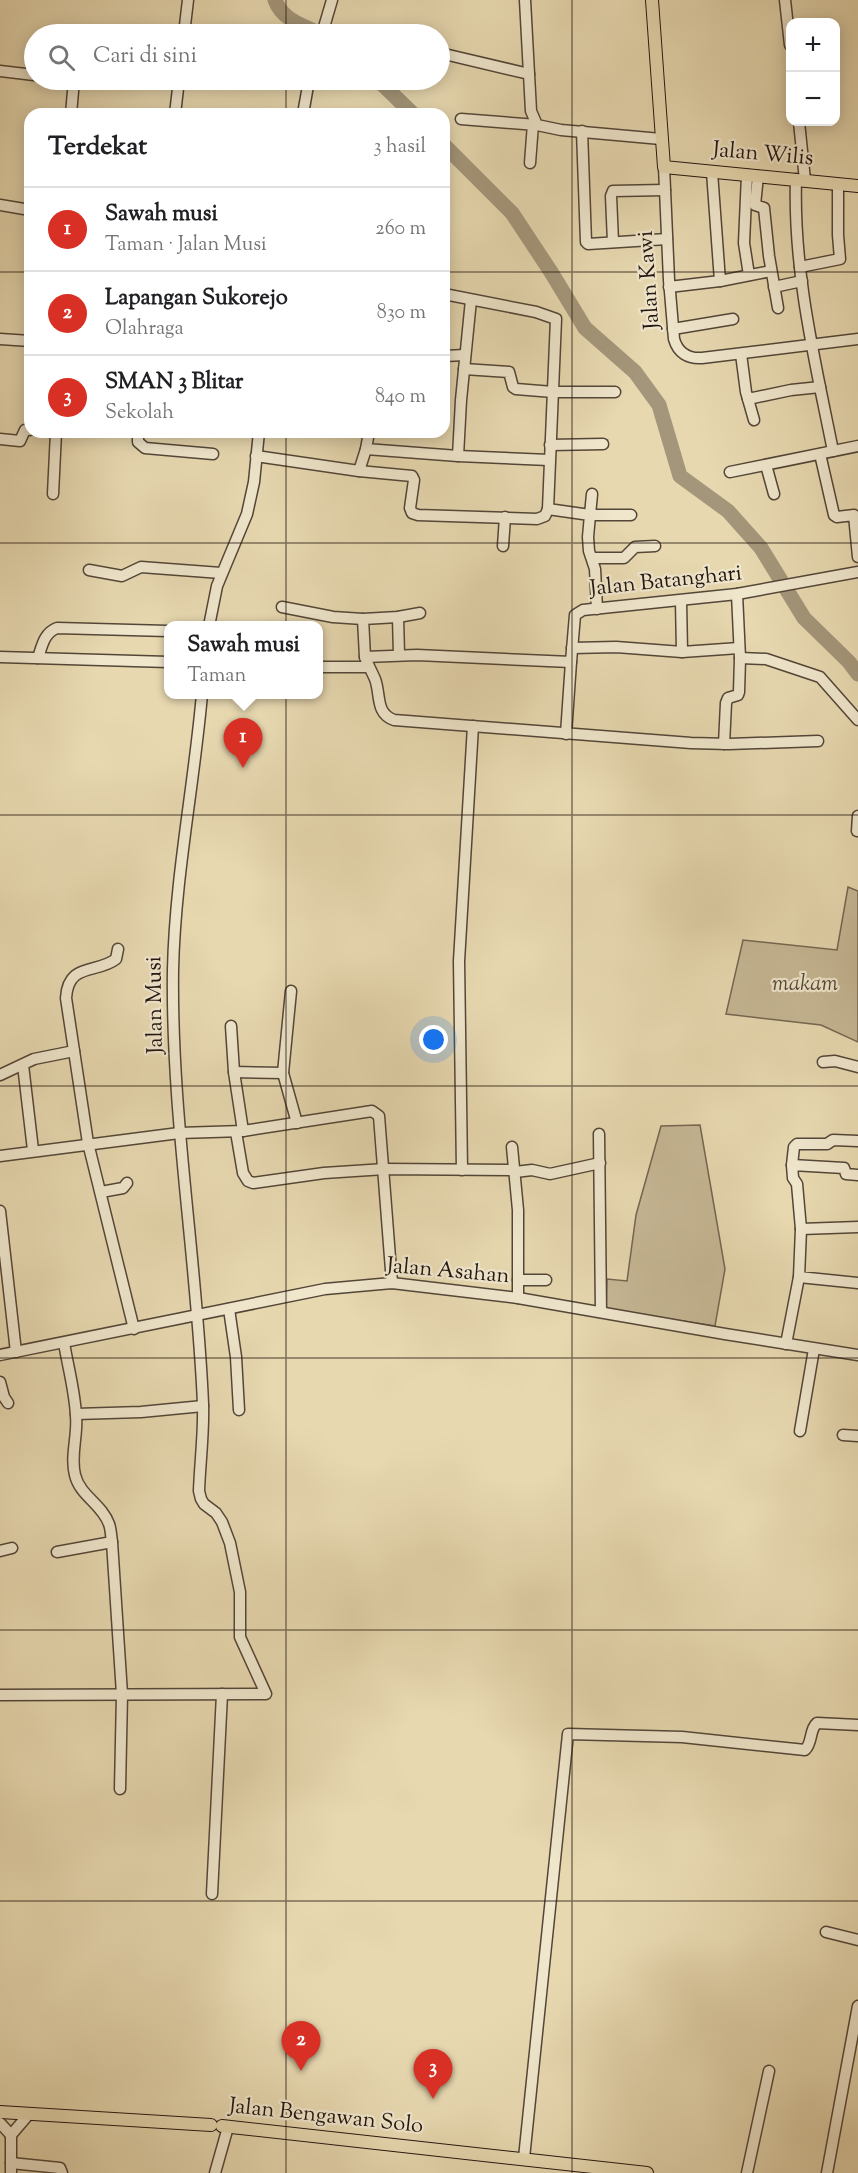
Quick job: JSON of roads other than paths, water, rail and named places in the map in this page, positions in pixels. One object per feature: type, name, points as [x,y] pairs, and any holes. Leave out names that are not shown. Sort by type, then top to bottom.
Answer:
[{"type":"main road","points":[[651,0],[664,167]]},
{"type":"main road","name":"Jalan Wilis","points":[[664,167],[858,186]]},
{"type":"main road","name":"Jalan Bengawan Solo","points":[[0,2112],[220,2126],[644,2173]]},
{"type":"street","points":[[185,24],[188,0]]},
{"type":"street","points":[[525,0],[531,111],[535,124],[530,163]]},
{"type":"street","points":[[785,0],[787,18]]},
{"type":"street","points":[[325,24],[331,3]]},
{"type":"street","points":[[450,55],[529,74]]},
{"type":"street","points":[[0,71],[24,74]]},
{"type":"street","points":[[71,108],[72,90]]},
{"type":"street","points":[[176,108],[178,90]]},
{"type":"street","points":[[304,108],[307,90]]},
{"type":"street","points":[[460,118],[535,124],[561,130],[582,130],[661,139]]},
{"type":"street","points":[[799,126],[800,179],[795,208],[800,267],[833,451]]},
{"type":"street","points":[[582,130],[586,242],[588,244],[667,239]]},
{"type":"street","name":"Jalan Kawi","points":[[664,167],[673,329],[676,346],[688,357],[741,354],[858,339]]},
{"type":"street","points":[[712,172],[720,281]]},
{"type":"street","points":[[752,176],[755,205],[764,207],[771,271],[778,308]]},
{"type":"street","points":[[749,275],[744,243],[752,176]]},
{"type":"street","points":[[800,267],[840,260],[838,184]]},
{"type":"street","points":[[613,242],[611,196],[613,191],[665,190]]},
{"type":"street","points":[[0,205],[24,209]]},
{"type":"street","points":[[669,287],[720,281],[771,271]]},
{"type":"street","points":[[774,287],[802,281]]},
{"type":"street","points":[[256,456],[412,476],[414,480],[410,508],[412,513],[418,515],[537,519],[545,516],[548,509],[557,325],[554,317],[450,295]]},
{"type":"street","points":[[458,456],[471,300]]},
{"type":"street","points":[[673,329],[733,319]]},
{"type":"street","points":[[0,339],[24,341]]},
{"type":"street","points":[[741,354],[748,399],[754,420]]},
{"type":"street","points":[[450,356],[465,356]]},
{"type":"street","points":[[464,369],[509,372],[513,387],[516,389],[553,392],[615,392]]},
{"type":"street","points":[[748,399],[791,390],[820,387]]},
{"type":"street","points":[[0,439],[20,441],[24,432]]},
{"type":"street","points":[[53,494],[57,438]]},
{"type":"street","points":[[138,438],[138,442],[145,448],[213,454]]},
{"type":"street","points":[[210,621],[221,573],[247,514],[259,438]]},
{"type":"street","points":[[359,471],[368,438]]},
{"type":"street","points":[[550,445],[603,444]]},
{"type":"street","points":[[730,472],[858,446]]},
{"type":"street","points":[[366,448],[458,456],[549,460]]},
{"type":"street","points":[[820,454],[834,515],[837,517],[856,515],[858,557]]},
{"type":"street","points":[[766,465],[774,494]]},
{"type":"street","points":[[592,495],[588,537],[594,563],[597,609]]},
{"type":"street","points":[[548,509],[590,515],[631,515]]},
{"type":"street","points":[[503,546],[505,517]]},
{"type":"street","points":[[594,563],[624,558],[635,547],[655,546]]},
{"type":"street","points":[[89,570],[122,576],[141,567],[221,573]]},
{"type":"street","name":"Jalan Batanghari","points":[[566,734],[575,615],[583,610],[737,594],[858,572]]},
{"type":"street","points":[[724,744],[726,703],[728,698],[738,695],[739,692],[737,594]]},
{"type":"street","points":[[681,601],[682,652]]},
{"type":"street","points":[[282,607],[333,617],[363,619],[420,613]]},
{"type":"street","points":[[398,617],[399,655]]},
{"type":"street","points":[[363,619],[367,662],[375,680],[382,712],[386,717],[394,720],[724,744],[818,741]]},
{"type":"street","points":[[38,658],[48,634],[57,628],[164,631]]},
{"type":"street","points":[[572,648],[616,647],[682,652],[740,653],[766,659],[820,677],[858,720]]},
{"type":"street","points":[[323,666],[367,662],[399,655],[571,662]]},
{"type":"street","points":[[0,657],[164,662]]},
{"type":"street","name":"Jalan Musi","points":[[201,699],[183,844],[173,966],[178,1133],[197,1316],[203,1406],[200,1480],[202,1502],[216,1513],[230,1543],[240,1592],[240,1637],[266,1694],[222,1694]]},
{"type":"street","points":[[462,1170],[459,961],[473,726]]},
{"type":"street","points":[[856,831],[858,816]]},
{"type":"street","points":[[118,949],[116,959],[111,963],[84,970],[66,992],[88,1143],[134,1329]]},
{"type":"street","points":[[291,991],[283,1073],[297,1123]]},
{"type":"street","points":[[231,1026],[243,1173],[248,1181],[253,1183],[324,1173],[385,1169],[532,1170],[550,1174],[600,1163]]},
{"type":"street","points":[[0,1075],[34,1059],[74,1051]]},
{"type":"street","points":[[823,1062],[835,1061],[858,1067]]},
{"type":"street","points":[[23,1065],[33,1150]]},
{"type":"street","points":[[234,1072],[283,1073]]},
{"type":"street","points":[[0,1156],[178,1133],[240,1131],[372,1111],[380,1116],[392,1283]]},
{"type":"street","points":[[599,1134],[601,1312]]},
{"type":"street","points":[[786,1344],[799,1277],[801,1228],[797,1184],[793,1178],[794,1147],[797,1144],[827,1144],[833,1140],[858,1141]]},
{"type":"street","points":[[512,1147],[518,1210],[518,1298]]},
{"type":"street","points":[[792,1165],[844,1168],[846,1174],[858,1175]]},
{"type":"street","points":[[101,1192],[123,1188],[127,1183]]},
{"type":"street","points":[[0,1211],[5,1287],[16,1352]]},
{"type":"street","points":[[801,1228],[858,1227]]},
{"type":"street","points":[[799,1277],[858,1283]]},
{"type":"street","points":[[518,1280],[546,1280]]},
{"type":"street","name":"Jalan Asahan","points":[[0,1355],[325,1289],[392,1283],[518,1298],[786,1344],[857,1351]]},
{"type":"street","points":[[229,1309],[236,1357],[239,1410]]},
{"type":"street","points":[[64,1343],[84,1413],[73,1461],[74,1473],[78,1484],[88,1498],[102,1510],[109,1524],[112,1542],[122,1694],[120,1789]]},
{"type":"street","points":[[800,1431],[814,1348]]},
{"type":"street","points":[[0,1382],[8,1403]]},
{"type":"street","points":[[84,1413],[141,1412],[203,1406]]},
{"type":"street","points":[[843,1435],[858,1436]]},
{"type":"street","points":[[57,1552],[112,1542]]},
{"type":"street","points":[[0,1551],[12,1548]]},
{"type":"street","points":[[0,1695],[222,1694],[212,1894]]},
{"type":"street","points":[[524,2158],[568,1734],[682,1737],[802,1750],[808,1748],[813,1728],[817,1723],[858,1725]]},
{"type":"street","points":[[826,1932],[858,1940]]},
{"type":"street","points":[[826,2173],[858,2006]]},
{"type":"street","points":[[747,2173],[769,2071]]},
{"type":"street","points":[[29,2114],[11,2135],[11,2168],[60,2168],[62,2173]]},
{"type":"street","points":[[0,2123],[11,2135]]},
{"type":"street","points":[[215,2173],[220,2126]]},
{"type":"waterway","points":[[275,0],[283,13],[299,24]]},
{"type":"waterway","points":[[388,90],[407,108]]},
{"type":"waterway","points":[[450,151],[512,213],[585,328],[635,372],[659,405],[680,476],[728,511],[761,548],[804,618],[849,662],[858,674]]},
{"type":"place","name":"Sawah musi","points":[[243,768]]},
{"type":"place","name":"Lapangan Sukorejo","points":[[301,2071]]},
{"type":"place","name":"SMAN 3 Blitar","points":[[433,2099]]},
{"type":"park label","name":"makam","points":[[805,985]]}]
